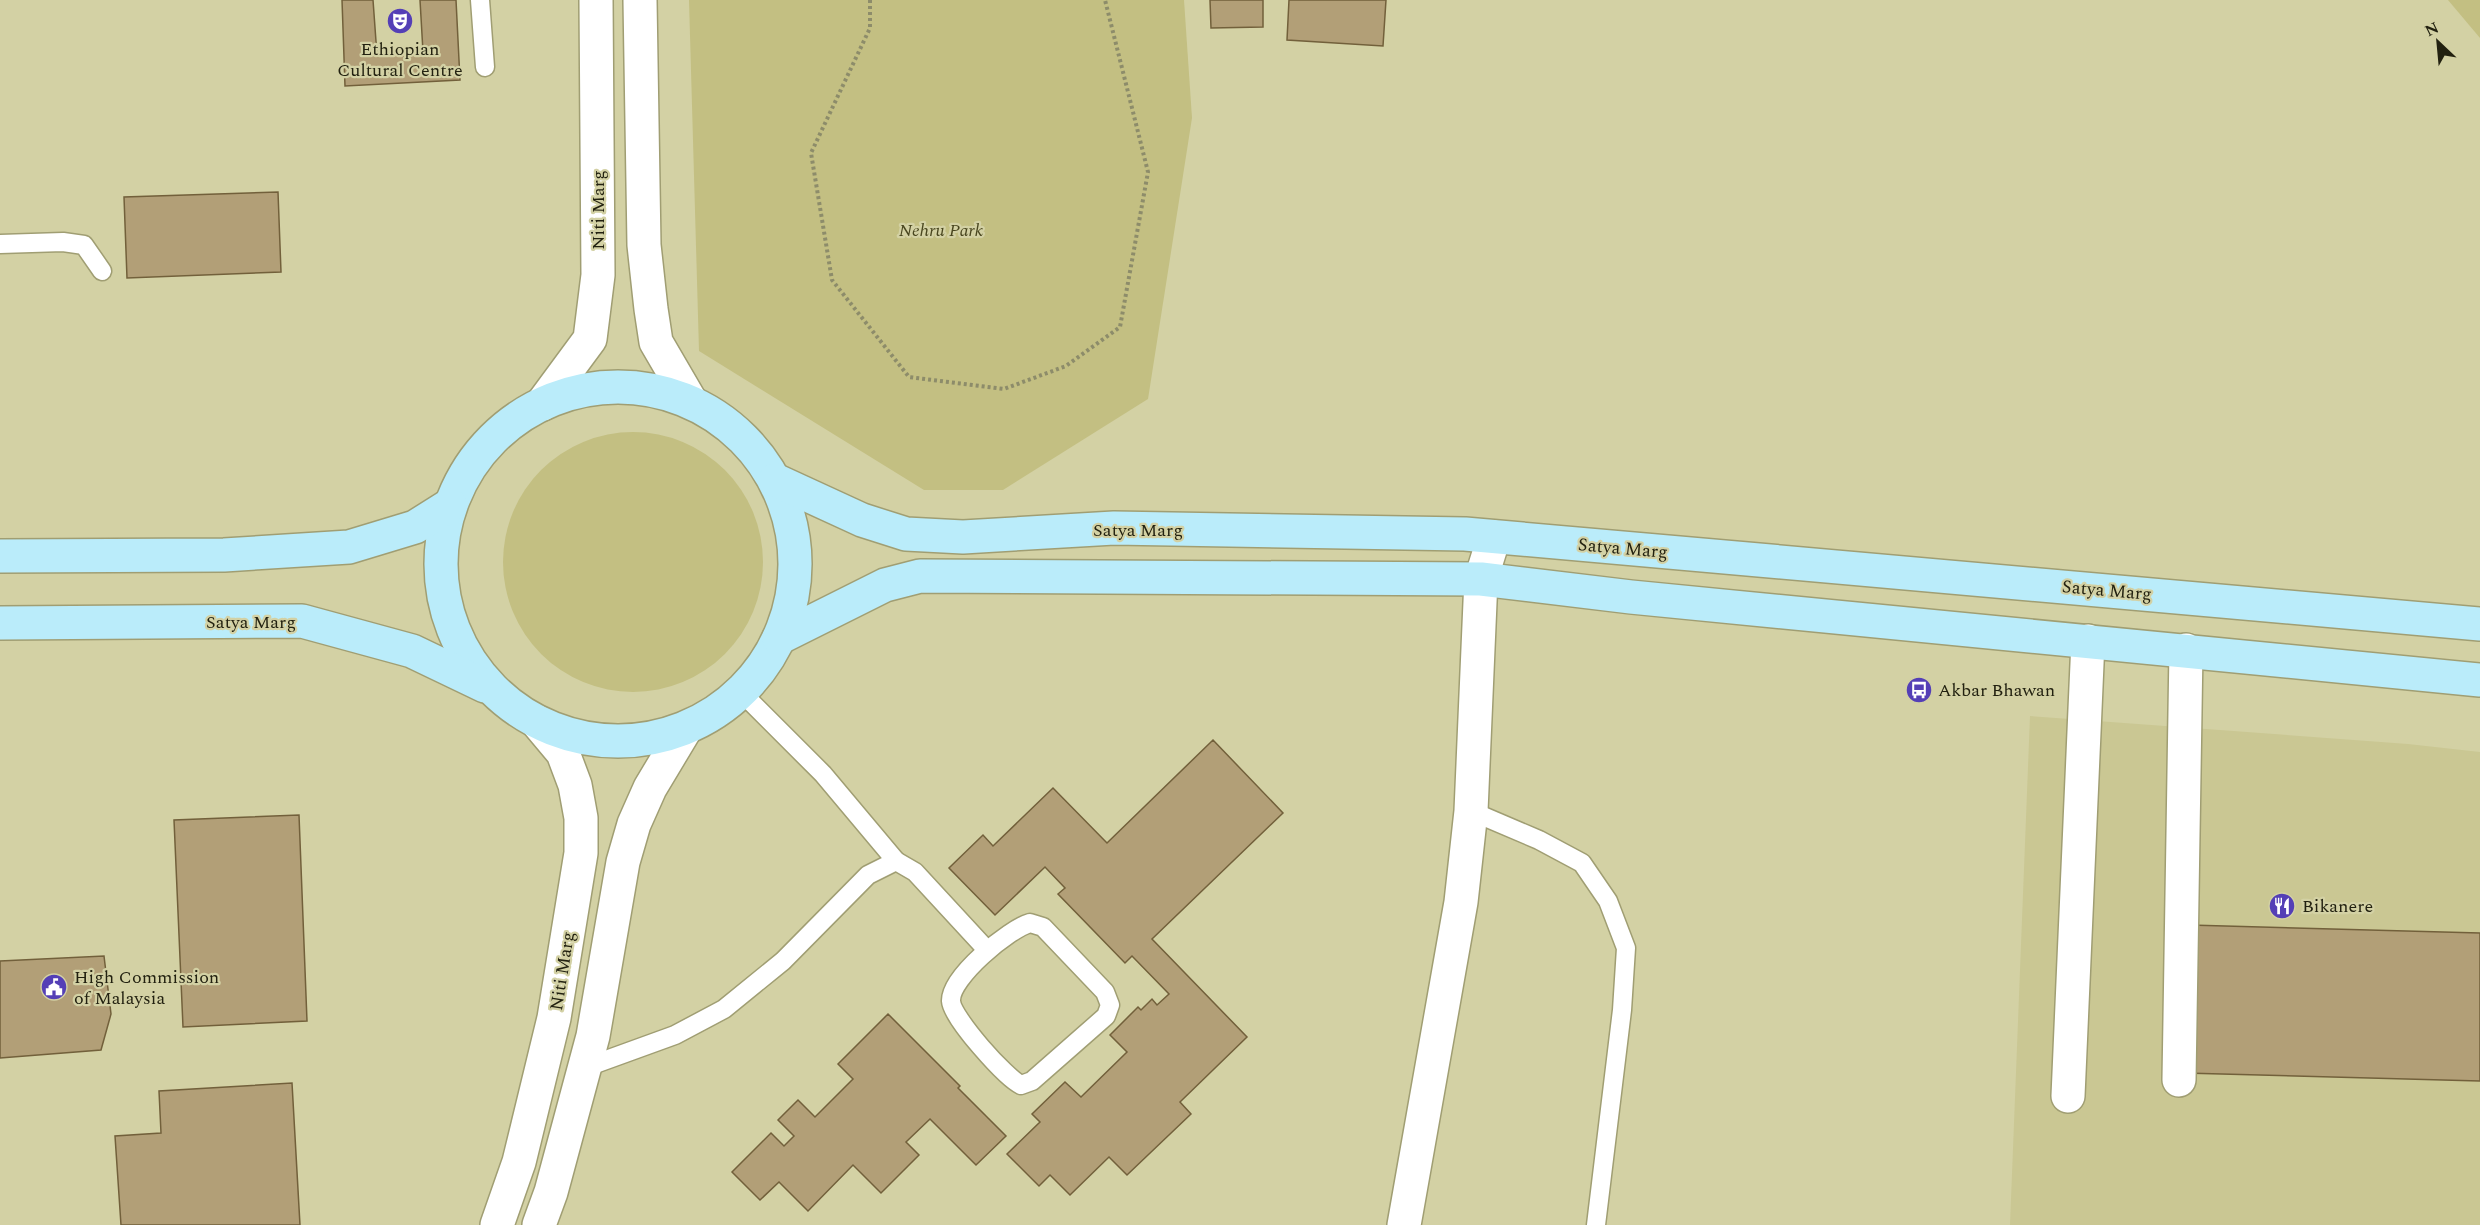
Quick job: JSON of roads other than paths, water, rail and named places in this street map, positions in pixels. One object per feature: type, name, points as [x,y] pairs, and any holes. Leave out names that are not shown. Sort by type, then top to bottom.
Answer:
[{"type":"main road","points":[[631,387],[662,392],[691,402],[731,426],[763,460],[775,480],[788,510],[795,542],[795,575],[791,607],[779,638],[763,667],[741,692],[715,712],[686,728],[649,739],[610,741],[572,736],[537,722],[512,707],[490,688],[467,658],[447,615],[440,560],[443,532],[450,505],[472,463],[503,429],[542,404],[571,393],[601,388],[631,387]]},
{"type":"main road","name":"Satya Marg","points":[[775,480],[862,520],[906,534],[963,537],[1114,528],[1465,534],[2480,624]]},
{"type":"main road","points":[[0,556],[224,555],[349,547],[415,526],[450,505]]},
{"type":"main road","points":[[779,638],[885,585],[920,576],[1481,579],[1632,597],[2480,680]]},
{"type":"main road","name":"Satya Marg","points":[[0,623],[303,621],[412,651],[490,688]]},
{"type":"street","name":"Niti Marg","points":[[542,404],[590,339],[598,275],[597,0]]},
{"type":"street","points":[[640,0],[644,245],[651,309],[656,342],[691,402]]},
{"type":"street","points":[[1404,1225],[1461,903],[1471,811],[1481,579],[1494,537]]},
{"type":"street","points":[[2068,1096],[2088,641]]},
{"type":"street","points":[[2180,1080],[2186,650]]},
{"type":"street","name":"Niti Marg","points":[[497,1225],[519,1162],[554,1018],[581,853],[581,819],[575,784],[563,753],[537,722]]},
{"type":"street","points":[[539,1225],[551,1192],[593,1036],[623,862],[634,824],[650,788],[686,728]]},
{"type":"lane","points":[[480,0],[485,67]]},
{"type":"lane","points":[[0,244],[63,242],[84,245],[102,271]]},
{"type":"lane","points":[[741,692],[823,774],[896,861],[915,872],[987,950]]},
{"type":"lane","points":[[1471,811],[1539,840],[1582,863],[1608,901],[1626,948],[1622,1010],[1596,1225]]},
{"type":"lane","points":[[585,1068],[675,1035],[724,1009],[783,961],[868,875],[896,861]]},
{"type":"lane","points":[[1030,923],[1043,927],[1105,992],[1110,1005],[1106,1016],[1032,1081],[1021,1085],[1012,1081],[980,1046],[954,1012],[951,1001],[955,987],[987,950],[1018,926],[1030,923]]},
{"type":"place","name":"Ethiopian Cultural Centre","points":[[400,21]]},
{"type":"place","name":"Akbar Bhawan","points":[[1919,690]]},
{"type":"place","name":"Bikanere","points":[[2282,906]]},
{"type":"place","name":"High Commission of Malaysia","points":[[54,987]]},
{"type":"park label","name":"Nehru Park","points":[[941,230]]}]
